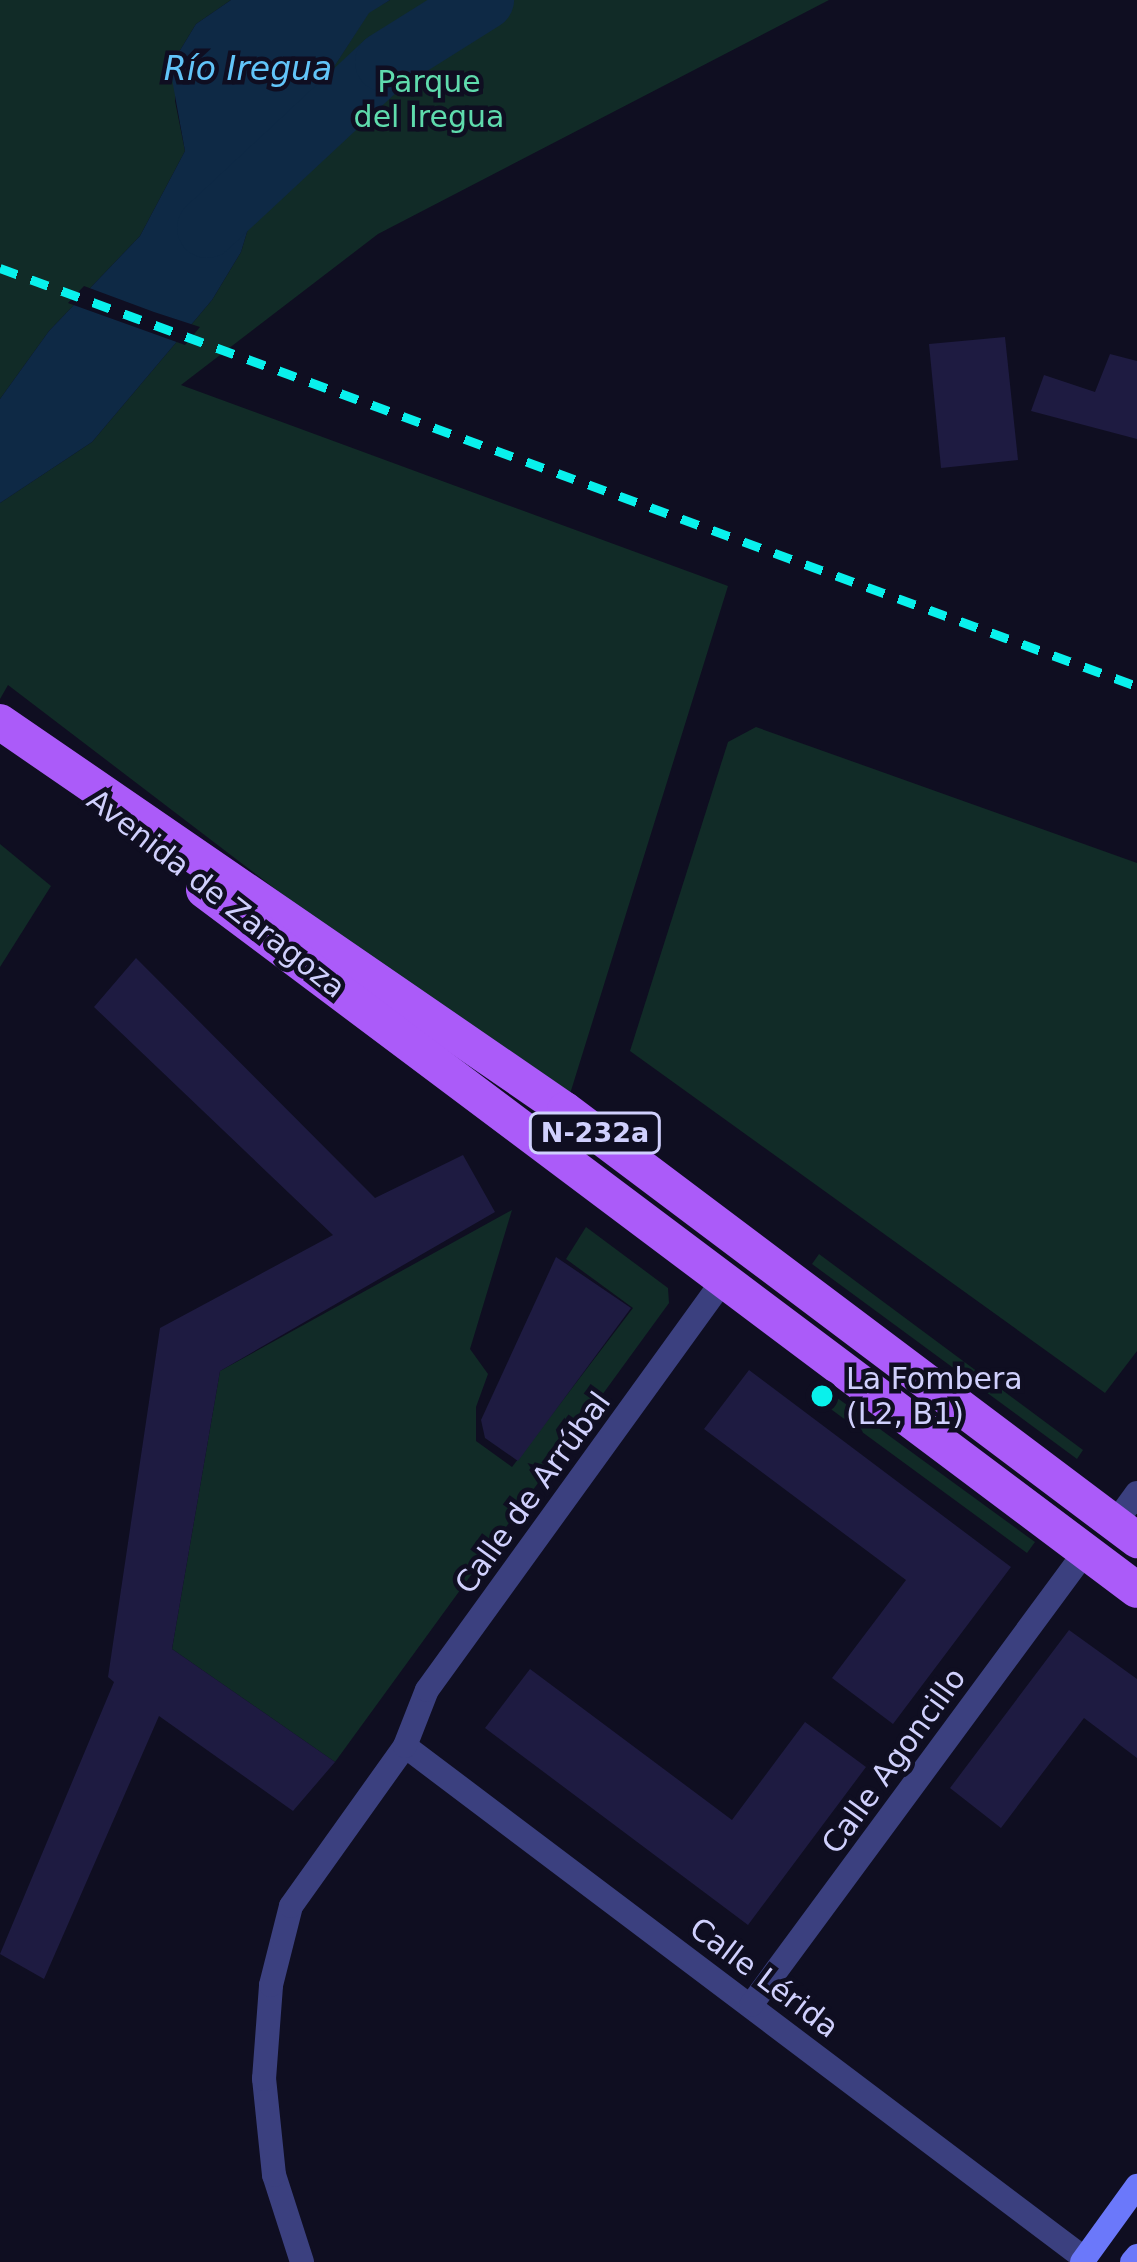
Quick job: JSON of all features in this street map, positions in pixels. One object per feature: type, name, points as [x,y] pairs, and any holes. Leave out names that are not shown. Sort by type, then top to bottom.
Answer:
[{"type":"main road","name":"N-232a","points":[[0,722],[37,748]]},
{"type":"main road","name":"Avenida de Zaragoza","points":[[37,748],[116,823],[1137,1590]]},
{"type":"main road","name":"Avenida de Zaragoza","points":[[37,748],[566,1110],[1126,1531]]},
{"type":"main road","points":[[1083,2260],[1137,2186]]},
{"type":"street","name":"Calle de Arrúbal","points":[[302,2262],[274,2175],[264,2079],[271,1985],[291,1906],[405,1746],[427,1690],[722,1282]]},
{"type":"street","points":[[1126,1531],[1137,1493]]},
{"type":"street","name":"Calle Agoncillo","points":[[751,2005],[1085,1552]]},
{"type":"street","name":"Calle Lérida","points":[[405,1746],[1083,2260]]},
{"type":"green space","points":[[0,0],[231,0],[196,24],[179,52],[175,101],[185,151],[140,236],[49,331],[0,399]]},
{"type":"green space","name":"Parque del Iregua","points":[[390,0],[829,0],[378,234],[181,385],[728,586],[565,1110],[8,685],[0,699],[0,503],[92,442],[212,300],[241,252],[276,136],[321,87],[369,12]]},
{"type":"green space","points":[[756,727],[1137,863],[1137,1351],[1105,1393],[630,1051],[728,742]]},
{"type":"green space","points":[[0,844],[51,886],[0,967]]},
{"type":"green space","points":[[512,1210],[470,1349],[488,1374],[476,1407],[476,1441],[512,1467],[633,1308],[566,1259],[586,1227],[668,1288],[669,1303],[335,1762],[172,1649],[220,1371]]},
{"type":"green space","points":[[819,1254],[1083,1450],[1077,1459],[812,1264]]},
{"type":"green space","points":[[836,1397],[1035,1542],[1027,1553],[828,1407]]},
{"type":"water","name":"Río Iregua","points":[[231,0],[390,0],[369,13],[321,87],[276,136],[241,252],[212,300],[92,442],[0,503],[0,399],[49,331],[140,236],[185,151],[172,79],[179,52],[196,24]]},
{"type":"pier","points":[[84,286],[200,327],[185,345],[68,303]]},
{"type":"building","points":[[1005,337],[1018,460],[941,468],[929,344]]},
{"type":"building","points":[[1110,354],[1137,361],[1137,439],[1031,411],[1044,375],[1095,392]]},
{"type":"building","points":[[136,958],[375,1198],[463,1155],[495,1212],[220,1371],[172,1649],[335,1762],[293,1811],[159,1716],[44,1979],[0,1954],[114,1682],[108,1677],[160,1328],[333,1235],[94,1007]]},
{"type":"building","points":[[556,1257],[631,1308],[518,1461],[485,1438],[481,1420]]},
{"type":"building","points":[[749,1370],[1011,1567],[893,1724],[832,1678],[906,1580],[704,1429]]},
{"type":"building","points":[[1069,1630],[1137,1679],[1137,1758],[1084,1718],[1001,1828],[950,1788]]},
{"type":"building","points":[[530,1669],[732,1820],[805,1722],[866,1767],[748,1925],[485,1728]]},
{"type":"waterway","name":"Río Iregua","points":[[207,228],[385,62],[484,0]]},
{"type":"railway","points":[[0,268],[1137,686]]},
{"type":"place","name":"La Fombera (L2, B1)","points":[[822,1396]]}]
